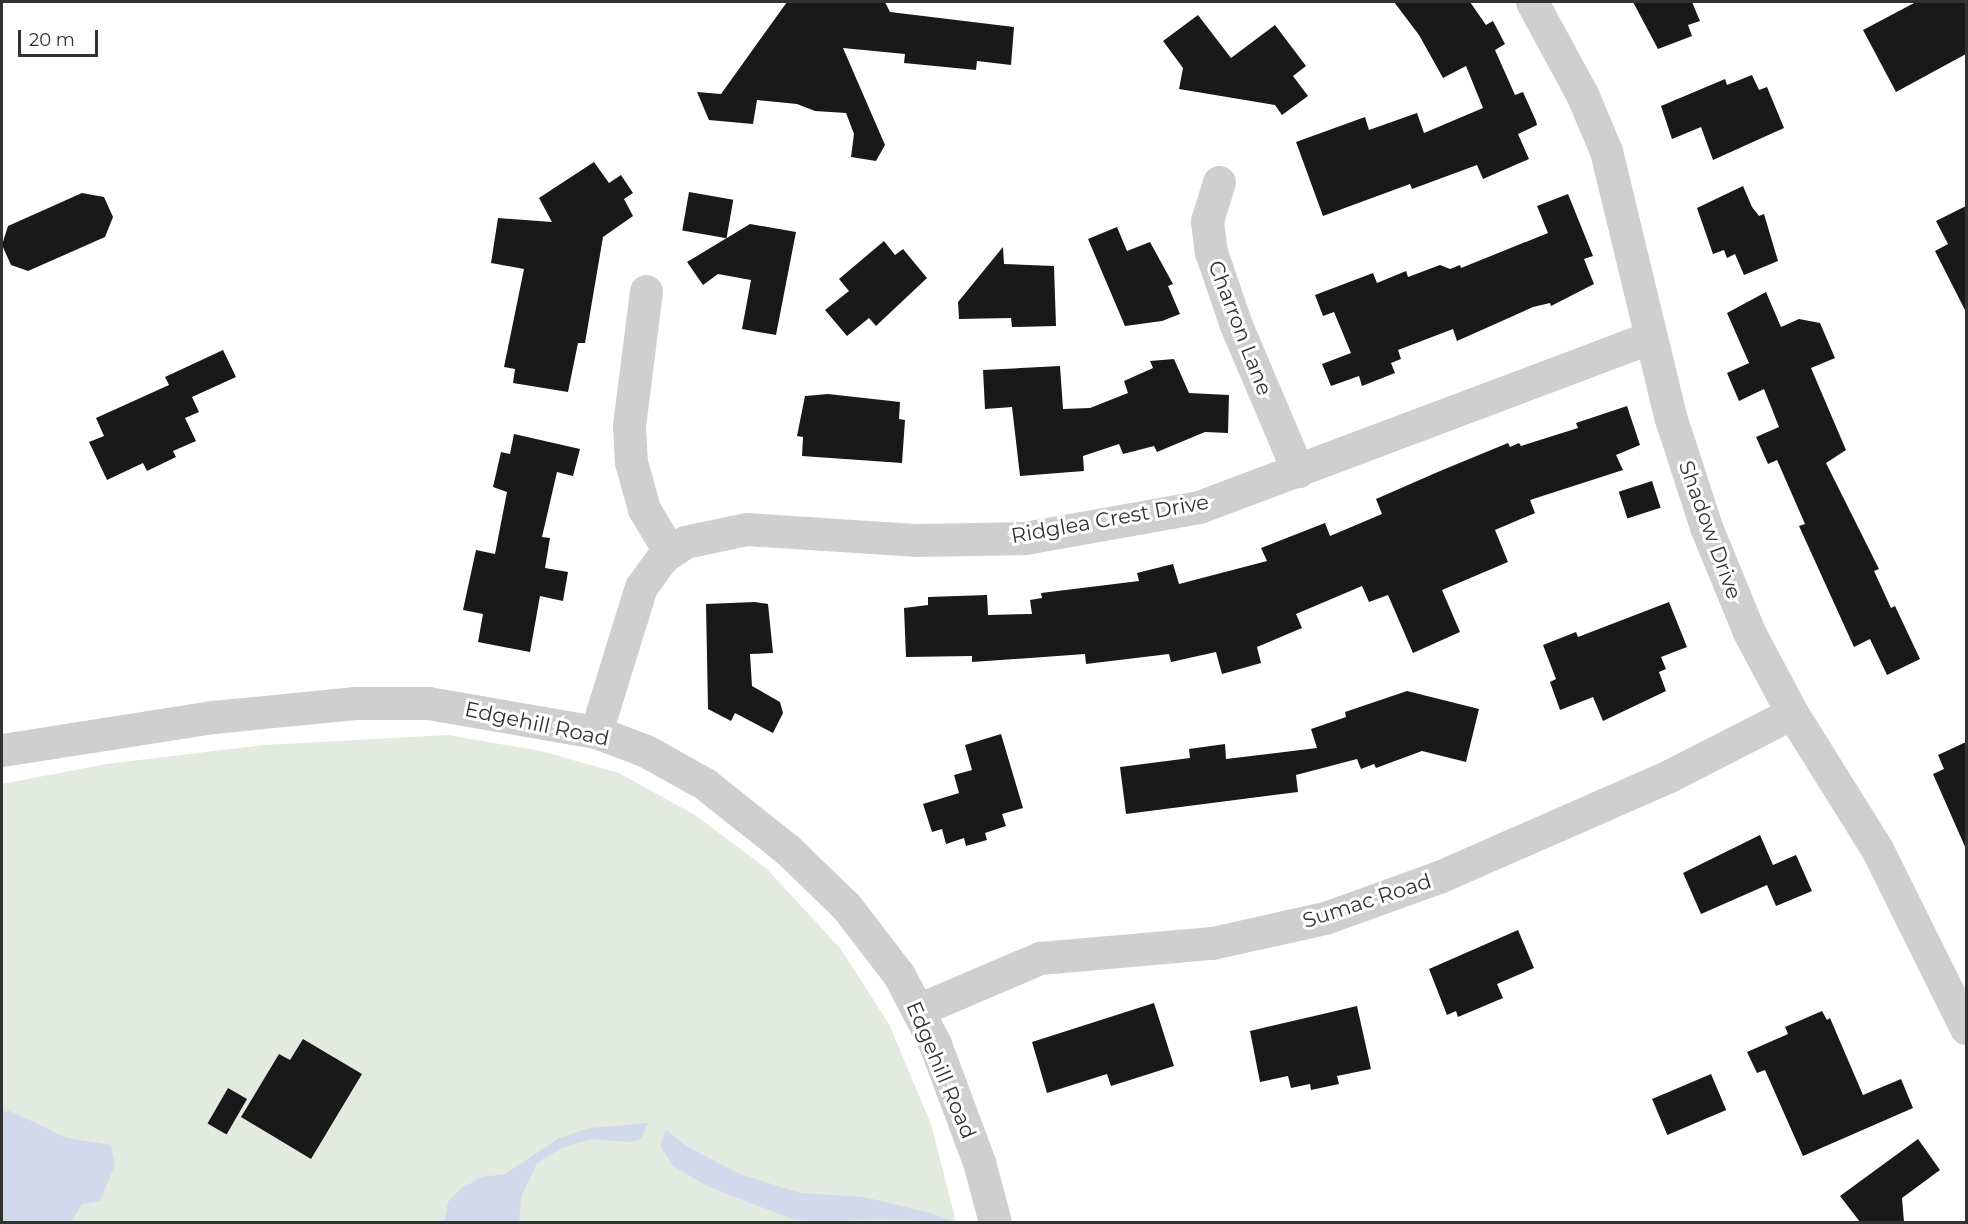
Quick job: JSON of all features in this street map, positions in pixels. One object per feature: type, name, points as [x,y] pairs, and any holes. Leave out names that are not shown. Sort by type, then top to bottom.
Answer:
[{"type":"street","name":"Shadow Drive","points":[[1532,2],[1582,94],[1606,151],[1671,419],[1706,527],[1749,632],[1792,713],[1957,981],[1966,1028]]},
{"type":"street","name":"Charron Lane","points":[[1219,182],[1207,221],[1210,252],[1236,325],[1298,471]]},
{"type":"street","points":[[646,291],[629,426],[632,462],[644,509],[669,551]]},
{"type":"street","name":"Ridglea Crest Drive","points":[[596,732],[641,587],[669,551],[685,542],[746,529],[915,540],[1025,538],[1199,507],[1651,337]]},
{"type":"street","name":"Edgehill Road","points":[[2,750],[213,717],[355,703],[428,703],[596,732],[646,751],[705,784],[788,850],[846,906],[899,975],[918,1010],[979,1162],[994,1222]]},
{"type":"street","name":"Sumac Road","points":[[918,1010],[1040,958],[1212,943],[1325,918],[1439,877],[1671,776],[1792,713]]},
{"type":"shaded area","points":[[448,735],[541,751],[619,773],[695,815],[766,868],[840,948],[889,1024],[931,1124],[956,1222],[2,1222],[2,784],[106,764],[264,745]]},
{"type":"water","points":[[10,1111],[67,1138],[111,1145],[115,1165],[100,1201],[82,1204],[71,1222],[2,1222],[2,1112]]},
{"type":"water","points":[[648,1123],[641,1139],[631,1142],[590,1139],[562,1148],[537,1163],[522,1195],[519,1222],[444,1222],[448,1202],[460,1189],[482,1177],[505,1174],[559,1138],[590,1128]]},
{"type":"water","points":[[666,1130],[686,1146],[740,1174],[800,1193],[864,1197],[931,1213],[954,1222],[879,1219],[819,1222],[792,1219],[707,1186],[673,1166],[660,1146]]},
{"type":"building","points":[[787,2],[885,2],[890,12],[1014,27],[1011,65],[977,61],[976,70],[904,63],[905,54],[843,48],[885,145],[876,161],[851,157],[854,134],[846,113],[815,111],[797,104],[757,100],[753,124],[709,120],[697,92],[721,94]]},
{"type":"building","points":[[1394,2],[1470,2],[1486,25],[1493,21],[1505,44],[1495,50],[1515,95],[1523,92],[1536,121],[1537,125],[1518,134],[1529,159],[1483,179],[1477,165],[1412,189],[1410,184],[1323,216],[1296,142],[1365,117],[1369,130],[1417,113],[1424,133],[1483,108],[1466,66],[1443,78],[1419,35]]},
{"type":"building","points":[[1633,2],[1692,2],[1700,21],[1688,25],[1692,36],[1658,49]]},
{"type":"building","points":[[1916,2],[1966,2],[1966,54],[1896,92],[1863,30]]},
{"type":"building","points":[[1198,15],[1231,58],[1275,25],[1306,66],[1293,76],[1308,96],[1282,115],[1275,105],[1179,89],[1183,68],[1163,41]]},
{"type":"building","points":[[1752,75],[1759,90],[1767,87],[1784,128],[1713,160],[1701,127],[1672,139],[1661,106],[1725,79],[1727,85]]},
{"type":"building","points":[[594,162],[609,183],[621,175],[633,193],[624,199],[633,216],[603,237],[585,343],[578,343],[568,392],[513,383],[515,369],[504,367],[524,269],[491,263],[498,218],[552,222],[539,198]]},
{"type":"building","points":[[1743,186],[1752,207],[1759,216],[1764,214],[1778,261],[1744,275],[1735,254],[1727,258],[1724,250],[1713,254],[1697,208]]},
{"type":"building","points":[[689,192],[733,200],[727,238],[682,230]]},
{"type":"building","points":[[82,193],[104,197],[113,217],[105,237],[28,271],[11,265],[2,245],[8,226]]},
{"type":"building","points":[[1568,194],[1593,256],[1584,259],[1594,284],[1551,306],[1550,303],[1533,307],[1457,341],[1453,329],[1398,350],[1401,359],[1391,363],[1395,373],[1362,386],[1359,376],[1331,386],[1322,364],[1351,353],[1334,312],[1323,316],[1315,295],[1373,273],[1377,283],[1406,271],[1408,277],[1440,265],[1450,269],[1460,265],[1461,268],[1548,233],[1537,206]]},
{"type":"building","points":[[1966,206],[1966,312],[1935,251],[1948,244],[1936,221]]},
{"type":"building","points":[[750,224],[796,232],[776,335],[742,329],[751,280],[718,274],[703,285],[687,262]]},
{"type":"building","points":[[1117,227],[1127,251],[1150,242],[1173,284],[1168,286],[1180,314],[1162,321],[1125,326],[1088,239]]},
{"type":"building","points":[[884,241],[895,255],[903,249],[927,278],[876,326],[869,318],[847,336],[825,310],[849,291],[839,279]]},
{"type":"building","points":[[1003,247],[1004,264],[1054,266],[1056,326],[1012,327],[1011,318],[959,319],[958,302]]},
{"type":"building","points":[[1766,292],[1781,327],[1799,319],[1820,323],[1835,358],[1811,368],[1846,450],[1826,463],[1879,569],[1874,571],[1891,608],[1895,606],[1920,659],[1887,675],[1870,639],[1854,647],[1799,526],[1805,524],[1777,460],[1768,464],[1756,437],[1779,427],[1764,389],[1739,401],[1727,373],[1749,363],[1727,313]]},
{"type":"building","points":[[223,350],[236,377],[192,397],[199,412],[185,418],[196,441],[173,451],[176,457],[147,471],[143,463],[107,480],[89,442],[104,436],[96,418],[169,385],[165,377]]},
{"type":"building","points":[[1174,359],[1189,393],[1229,395],[1228,433],[1205,432],[1157,452],[1154,446],[1123,454],[1119,444],[1083,456],[1084,471],[1020,476],[1012,407],[985,409],[983,370],[1060,366],[1063,409],[1090,408],[1128,393],[1124,381],[1153,368],[1150,361]]},
{"type":"building","points":[[828,394],[900,402],[899,419],[905,420],[902,463],[802,456],[803,437],[797,436],[805,396]]},
{"type":"building","points":[[1627,406],[1640,445],[1616,455],[1623,470],[1530,500],[1535,513],[1495,530],[1508,562],[1442,590],[1460,632],[1413,653],[1388,595],[1369,602],[1362,586],[1296,614],[1302,628],[1257,647],[1261,663],[1222,674],[1216,652],[1171,662],[1169,654],[1086,664],[1085,654],[972,662],[972,656],[906,657],[904,608],[928,605],[928,597],[987,595],[988,615],[1032,614],[1030,600],[1042,598],[1041,593],[1139,581],[1137,573],[1173,564],[1179,584],[1267,561],[1261,548],[1325,523],[1330,536],[1382,514],[1376,499],[1508,443],[1510,447],[1519,443],[1521,446],[1578,428],[1576,423]]},
{"type":"building","points":[[514,434],[580,449],[573,476],[557,472],[542,537],[550,538],[545,568],[568,572],[563,601],[540,596],[530,652],[478,642],[483,614],[463,610],[476,550],[495,554],[507,492],[493,487],[501,452],[510,454]]},
{"type":"building","points":[[1652,481],[1661,508],[1627,518],[1619,492]]},
{"type":"building","points":[[755,602],[768,604],[773,653],[750,654],[752,686],[780,702],[783,713],[773,733],[735,713],[731,721],[708,709],[706,604]]},
{"type":"building","points":[[1669,602],[1687,647],[1661,657],[1666,669],[1659,672],[1666,691],[1603,721],[1593,697],[1560,710],[1550,682],[1556,679],[1543,645],[1576,632],[1578,637]]},
{"type":"building","points":[[1407,691],[1479,709],[1466,762],[1422,751],[1376,768],[1374,764],[1361,769],[1357,759],[1296,775],[1298,792],[1126,814],[1120,767],[1190,758],[1189,749],[1225,744],[1226,759],[1317,748],[1311,729],[1346,717],[1345,712]]},
{"type":"building","points":[[1001,734],[1023,808],[1002,814],[1006,826],[985,833],[987,840],[966,846],[964,838],[946,844],[942,829],[932,832],[923,804],[959,793],[954,775],[972,770],[965,745]]},
{"type":"building","points":[[1966,742],[1966,849],[1933,774],[1944,769],[1938,755]]},
{"type":"building","points":[[1760,835],[1773,865],[1796,855],[1812,891],[1776,906],[1767,885],[1701,914],[1683,873]]},
{"type":"building","points":[[1518,930],[1534,968],[1497,984],[1503,998],[1458,1017],[1456,1011],[1447,1015],[1429,969]]},
{"type":"building","points":[[1154,1003],[1174,1066],[1111,1086],[1107,1074],[1047,1093],[1032,1042]]},
{"type":"building","points":[[1357,1006],[1371,1069],[1337,1076],[1339,1084],[1311,1090],[1310,1084],[1291,1088],[1288,1076],[1260,1082],[1250,1031]]},
{"type":"building","points":[[1822,1011],[1827,1020],[1830,1018],[1863,1095],[1901,1079],[1913,1108],[1803,1156],[1765,1070],[1757,1073],[1747,1052],[1788,1034],[1785,1027]]},
{"type":"building","points":[[303,1039],[362,1074],[311,1159],[241,1117],[279,1054],[290,1060]]},
{"type":"building","points":[[1711,1074],[1726,1110],[1667,1135],[1652,1099]]},
{"type":"building","points":[[228,1088],[247,1099],[227,1135],[208,1124]]},
{"type":"building","points":[[1918,1139],[1940,1170],[1902,1198],[1904,1222],[1860,1222],[1840,1196]]}]
